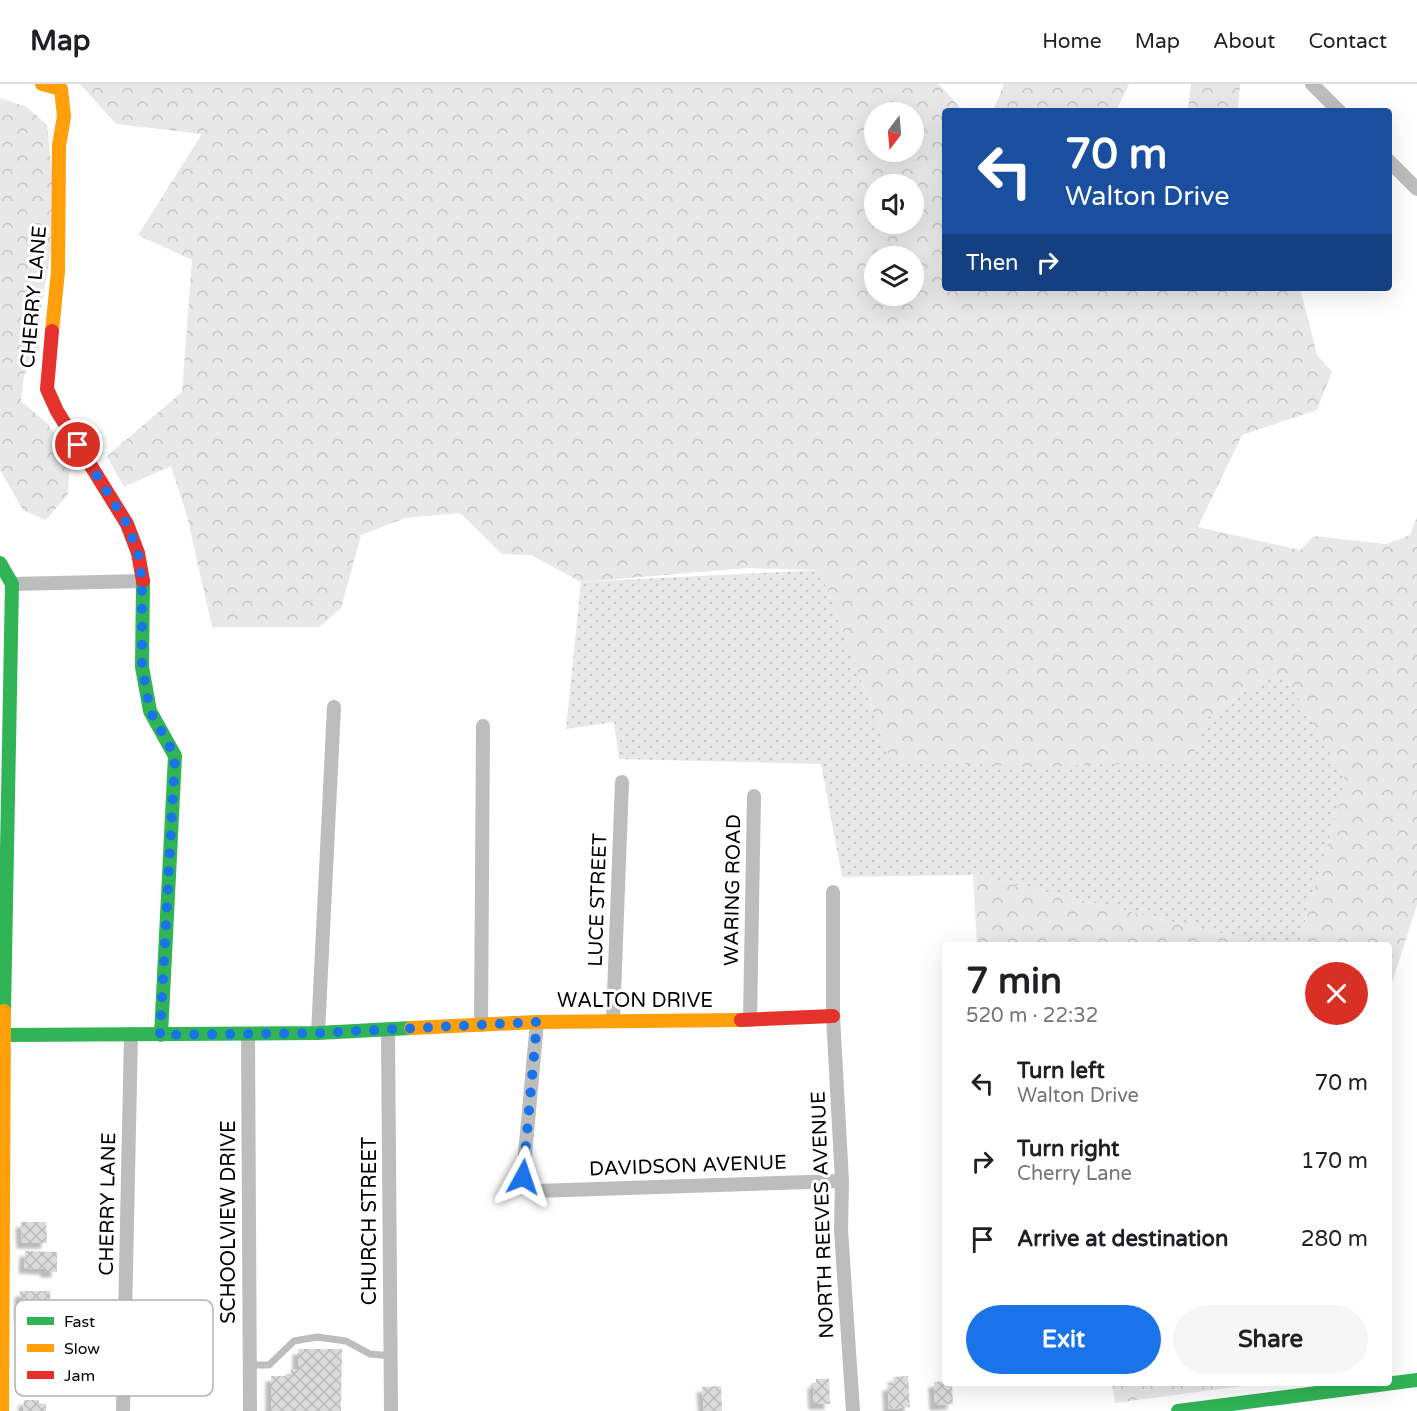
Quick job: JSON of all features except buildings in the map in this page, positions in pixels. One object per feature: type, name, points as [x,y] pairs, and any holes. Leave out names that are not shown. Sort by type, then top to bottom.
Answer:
[{"type":"street","name":"CHERRY LANE","points":[[42,84],[61,89],[63,116],[59,146],[58,271],[47,389],[57,411],[127,524],[138,553],[142,581],[142,667],[150,711],[175,756],[160,1035]]},
{"type":"street","points":[[1312,84],[1336,108]]},
{"type":"street","points":[[1392,164],[1417,189]]},
{"type":"street","points":[[0,563],[12,584],[5,922],[2,1411]]},
{"type":"street","points":[[12,584],[142,581]]},
{"type":"street","points":[[318,1033],[334,707]]},
{"type":"street","points":[[481,1025],[483,726]]},
{"type":"street","name":"LUCE STREET","points":[[613,1020],[622,782]]},
{"type":"street","name":"WARING ROAD","points":[[750,1020],[754,796]]},
{"type":"street","name":"NORTH REEVES AVENUE","points":[[833,892],[833,1016],[842,1181],[843,1280],[854,1411]]},
{"type":"street","name":"WALTON DRIVE","points":[[6,1035],[318,1033],[537,1022],[750,1020],[833,1016]]},
{"type":"street","name":"DAVIDSON AVENUE","points":[[537,1022],[523,1177],[527,1186],[536,1191],[842,1181]]},
{"type":"street","name":"CHURCH STREET","points":[[388,1030],[392,1411]]},
{"type":"street","name":"CHERRY LANE","points":[[125,1300],[131,1034]]},
{"type":"street","name":"SCHOOLVIEW DRIVE","points":[[248,1034],[250,1411]]},
{"type":"street","points":[[1392,1383],[1417,1380]]},
{"type":"street","points":[[1178,1411],[1371,1386]]},
{"type":"street","name":"CHERRY LANE","points":[[123,1396],[123,1411]]},
{"type":"lane","points":[[249,1365],[269,1365],[294,1341],[317,1337],[346,1341],[370,1354],[391,1356]]},
{"type":"green space","points":[[80,84],[939,84],[960,108],[942,108],[942,291],[1301,291],[1317,355],[1332,372],[1317,410],[1242,435],[1198,527],[1300,550],[1314,536],[1386,544],[1410,535],[1417,517],[1417,905],[1392,983],[1392,942],[1299,942],[1346,781],[1284,673],[1244,691],[1207,718],[1191,761],[1034,767],[891,760],[820,570],[748,568],[581,582],[531,555],[502,554],[460,513],[405,518],[361,535],[341,608],[319,627],[212,627],[187,516],[171,466],[124,487],[107,456],[182,392],[192,260],[138,235],[202,134],[116,124]]},
{"type":"green space","points":[[1004,84],[1129,84],[1117,108],[994,108]]},
{"type":"green space","points":[[1191,84],[1240,84],[1238,108],[1188,108]]},
{"type":"green space","points":[[0,98],[27,107],[47,125],[54,193],[51,251],[40,314],[39,352],[24,375],[21,401],[48,424],[70,458],[68,494],[46,520],[23,510],[0,470]]},
{"type":"green space","points":[[820,570],[891,760],[1207,718],[1244,691],[1284,673],[1346,781],[1299,942],[1258,942],[973,875],[842,877],[821,764],[619,759],[614,722],[566,729],[581,582]]},
{"type":"green space","points":[[973,875],[1258,942],[977,942]]},
{"type":"green space","points":[[1112,1386],[1242,1386],[1115,1403]]},
{"type":"traffic: fast","points":[[0,563],[12,584],[4,1011]]},
{"type":"traffic: fast","points":[[143,581],[142,667],[150,711],[175,756],[161,1035]]},
{"type":"traffic: fast","points":[[6,1035],[318,1033],[411,1028]]},
{"type":"traffic: fast","points":[[1392,1383],[1417,1380]]},
{"type":"traffic: fast","points":[[1178,1411],[1371,1386]]},
{"type":"traffic: slow","points":[[42,84],[61,89],[64,116],[59,146],[58,271],[52,331]]},
{"type":"traffic: slow","points":[[2,1411],[4,1011]]},
{"type":"traffic: slow","points":[[411,1028],[537,1022],[741,1020]]},
{"type":"traffic: jam","points":[[52,331],[47,389],[57,411],[127,524],[138,553],[143,581]]},
{"type":"traffic: jam","points":[[741,1020],[833,1016]]},
{"type":"route","points":[[78,445],[127,524],[138,553],[142,581],[142,667],[150,711],[175,756],[160,1035],[318,1033],[537,1022],[523,1177]]}]
